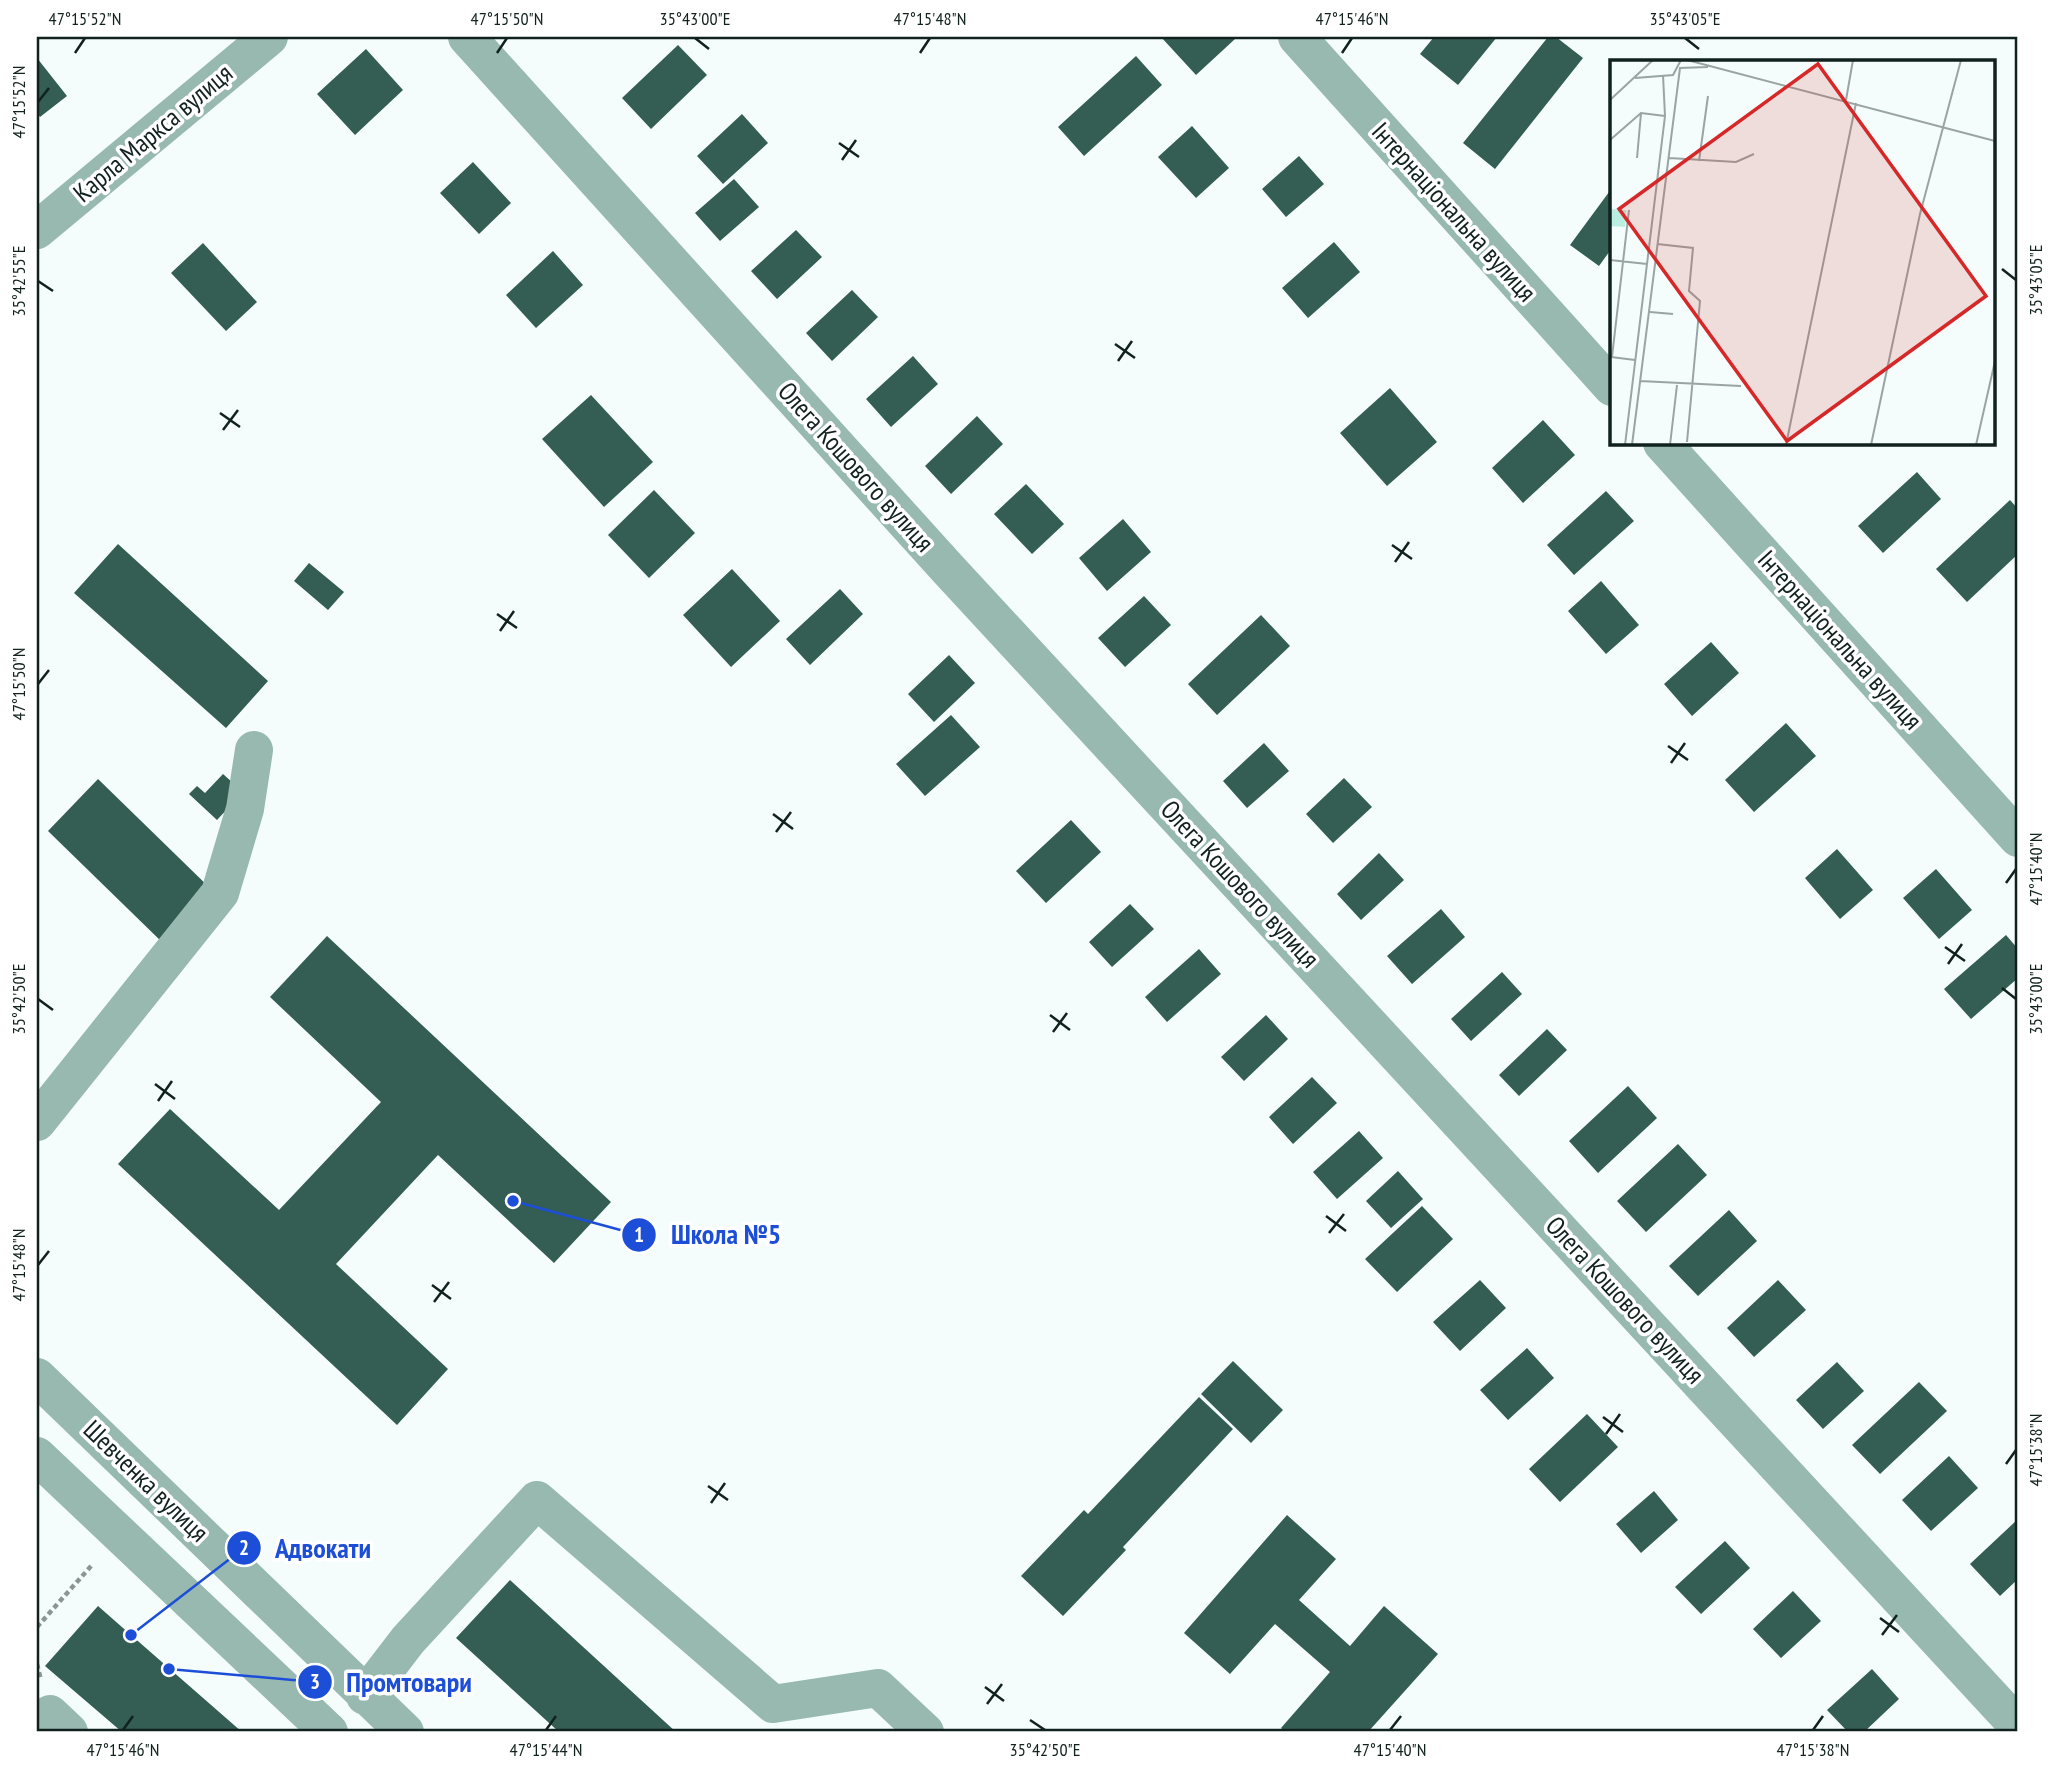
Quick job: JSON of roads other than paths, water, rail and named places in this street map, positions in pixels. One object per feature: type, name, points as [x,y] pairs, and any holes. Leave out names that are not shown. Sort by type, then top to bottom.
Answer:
[{"type":"street","name":"Карла Маркса вулиця","points":[[37,230],[269,37]]},
{"type":"street","name":"Олега Кошового вулиця","points":[[467,37],[948,569],[2018,1726]]},
{"type":"street","name":"Інтернаціональна вулиця","points":[[1297,37],[1610,385]]},
{"type":"street","name":"Інтернаціональна вулиця","points":[[1663,444],[2018,838]]},
{"type":"street","points":[[44,1100],[220,893],[246,809],[254,750]]},
{"type":"street","name":"Шевченка вулиця","points":[[37,1377],[405,1732]]},
{"type":"street","points":[[37,1457],[329,1732]]},
{"type":"street","points":[[365,1696],[408,1640],[537,1500],[773,1704],[877,1688],[925,1732]]},
{"type":"place","name":"Школа №5","points":[[513,1201]]},
{"type":"place","name":"Адвокати","points":[[131,1635]]},
{"type":"place","name":"Промтовари","points":[[169,1669]]}]
